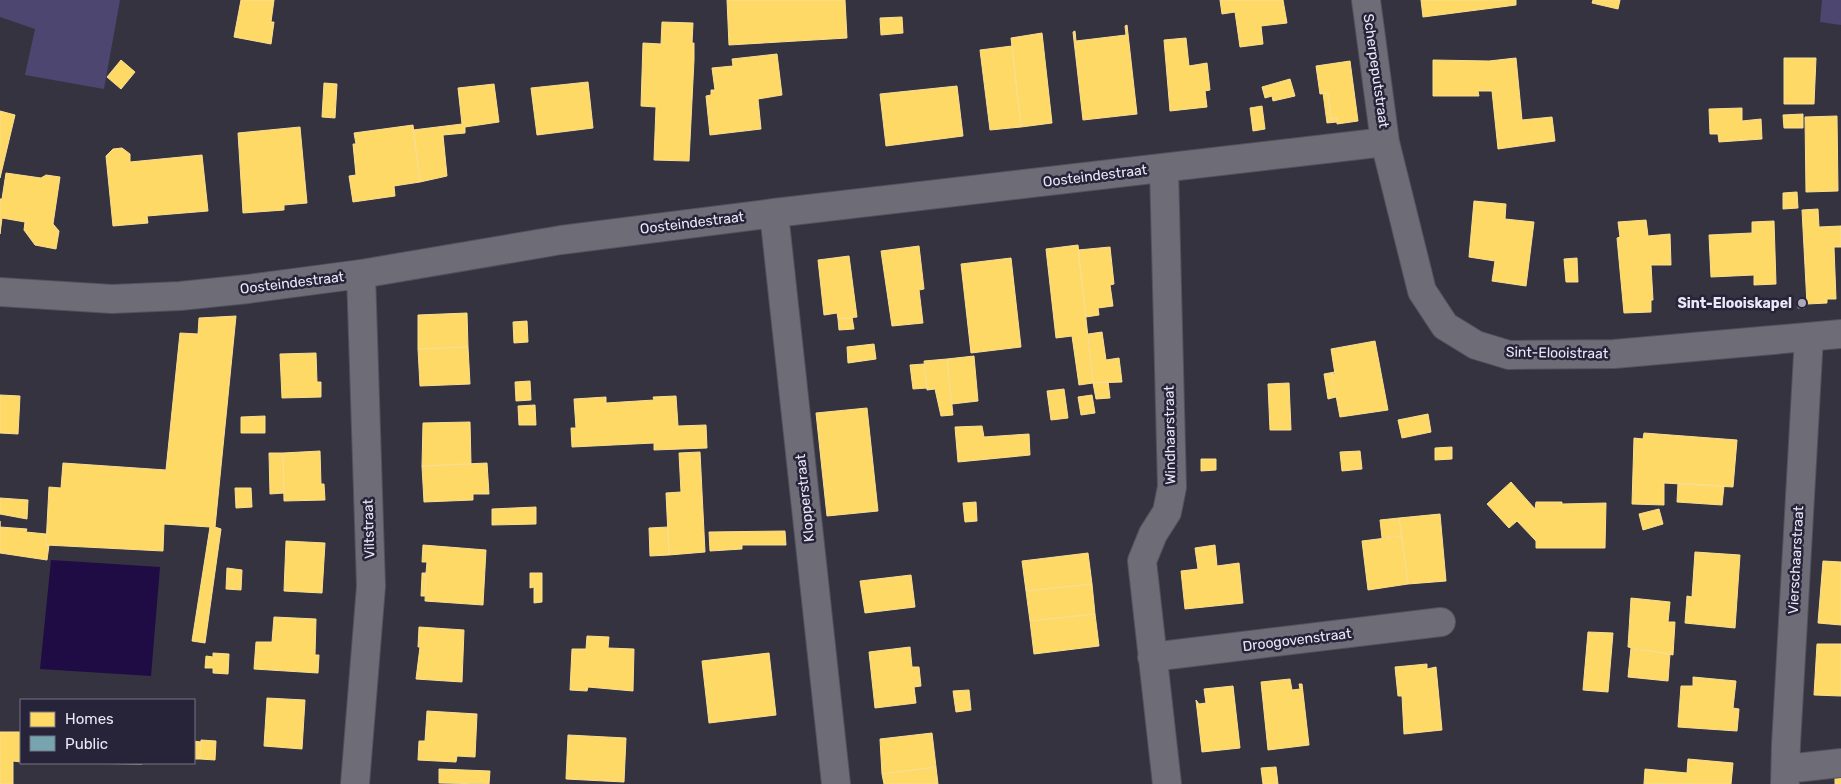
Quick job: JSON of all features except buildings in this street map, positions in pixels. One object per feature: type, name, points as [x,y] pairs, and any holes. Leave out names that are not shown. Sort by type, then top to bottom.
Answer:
[{"type":"street","name":"Scherpeputstraat","points":[[1366,0],[1386,142]]},
{"type":"street","name":"Oosteindestraat","points":[[0,292],[112,299],[170,296],[362,274],[561,240],[774,213],[1386,142]]},
{"type":"street","name":"Sint-Elooistraat","points":[[1386,142],[1422,291],[1444,326],[1476,345],[1509,355],[1614,354],[1841,334]]},
{"type":"street","name":"Windhaarstraat","points":[[1164,168],[1172,487],[1167,512],[1153,534],[1142,561],[1167,784]]},
{"type":"street","name":"Klopperstraat","points":[[774,213],[836,784]]},
{"type":"street","name":"Viltstraat","points":[[355,784],[371,586],[362,274]]},
{"type":"street","name":"Vierschaarstraat","points":[[1786,776],[1809,337]]},
{"type":"street","name":"Droogovenstraat","points":[[1152,657],[1442,622]]},
{"type":"street","points":[[1786,776],[1841,763]]},
{"type":"shaded area","points":[[0,0],[120,0],[104,89],[25,75],[35,29],[0,17]]},
{"type":"shaded area","points":[[1822,0],[1841,0],[1841,25],[1820,22]]},
{"type":"shaded area","points":[[51,560],[160,567],[151,676],[40,669]]},
{"type":"place","name":"Sint-Elooiskapel","points":[[1802,303]]}]
